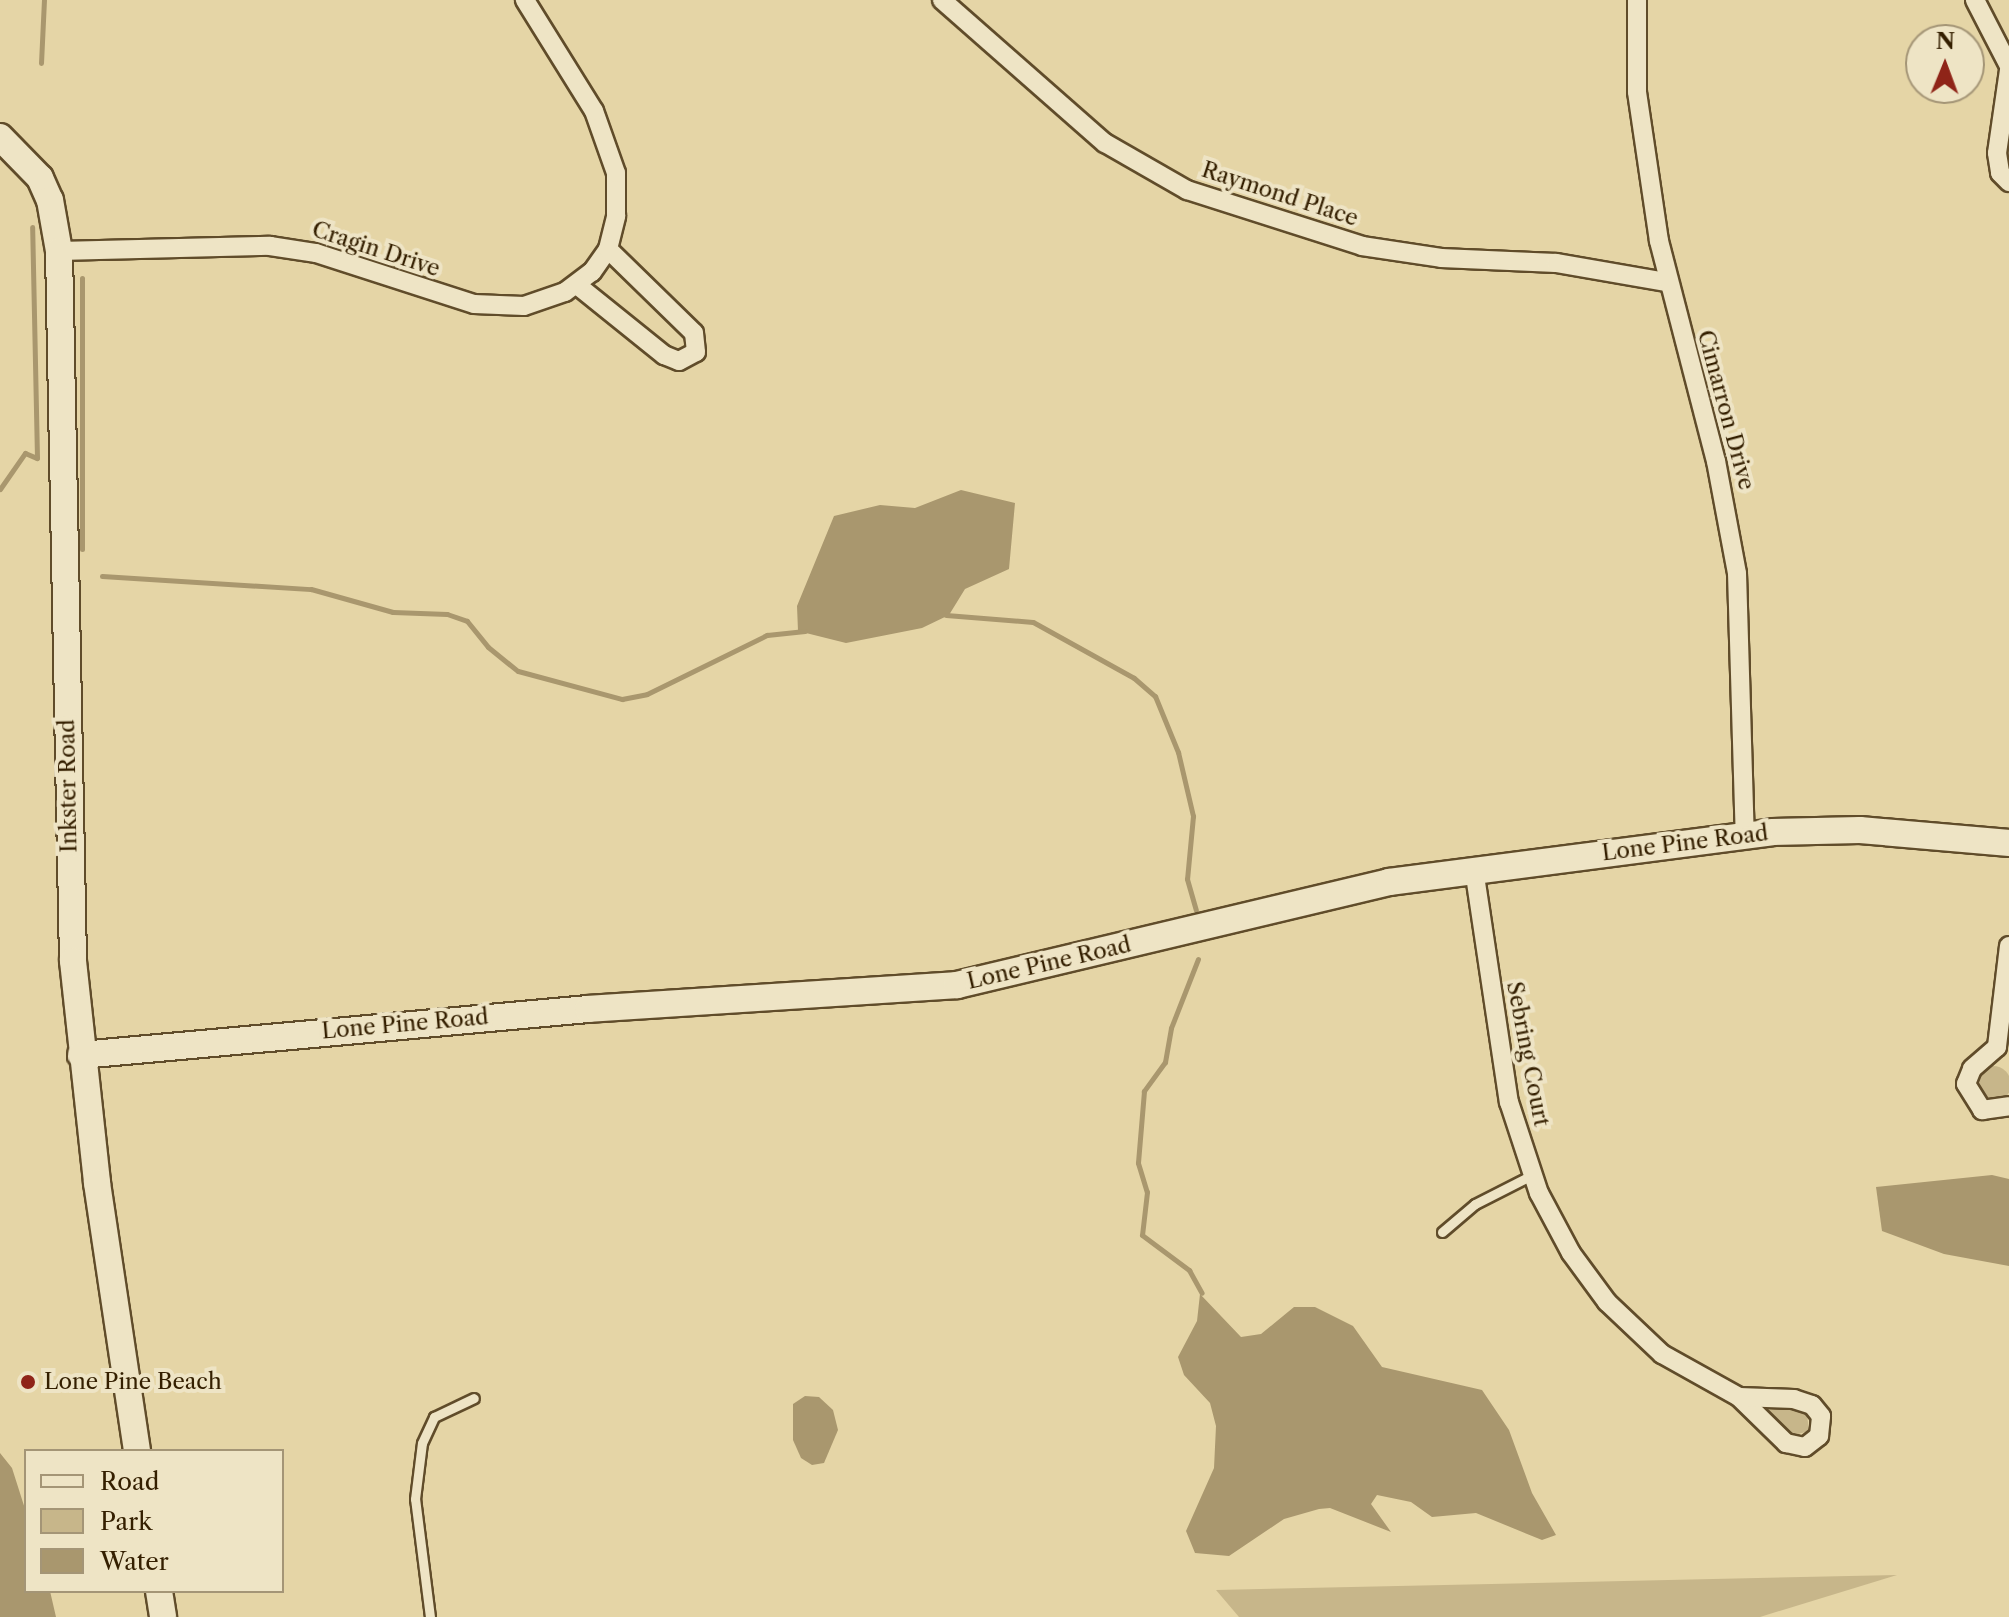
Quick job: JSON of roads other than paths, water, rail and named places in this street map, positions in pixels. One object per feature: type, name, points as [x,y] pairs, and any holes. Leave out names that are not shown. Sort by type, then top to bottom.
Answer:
[{"type":"street","points":[[525,0],[589,102],[610,148],[618,192],[608,249],[694,333],[696,352],[679,361],[664,355],[577,285]]},
{"type":"street","name":"Raymond Place","points":[[942,0],[1105,143],[1187,190],[1293,228],[1374,248],[1441,258],[1556,263],[1666,282]]},
{"type":"street","name":"Cimarron Drive","points":[[1637,0],[1637,92],[1666,282],[1697,387],[1734,549],[1742,631],[1745,836]]},
{"type":"street","points":[[1975,0],[2009,68],[1997,153],[2000,173],[2009,182]]},
{"type":"street","name":"Inkster Road","points":[[0,137],[40,178],[50,200],[59,251],[69,839],[81,1055],[137,1449]]},
{"type":"street","name":"Cragin Drive","points":[[59,251],[293,248],[460,301],[505,307],[539,303],[577,285],[608,249]]},
{"type":"street","name":"Lone Pine Road","points":[[81,1055],[497,1017],[957,985],[1346,890],[1474,869],[1745,836],[1860,830],[2009,843]]},
{"type":"street","name":"Sebring Court","points":[[1474,869],[1504,1081],[1532,1175],[1571,1253],[1623,1319],[1676,1364],[1739,1397]]},
{"type":"street","points":[[2009,946],[2003,1054],[1972,1069],[1966,1084],[1982,1110],[2009,1106]]},
{"type":"street","points":[[159,1593],[163,1617]]},
{"type":"lane","points":[[1442,1232],[1475,1204],[1532,1175]]},
{"type":"lane","points":[[430,1617],[415,1499],[422,1443],[434,1417],[474,1398]]},
{"type":"water","points":[[961,490],[1015,503],[1009,569],[965,589],[949,615],[922,628],[846,643],[798,631],[797,606],[834,516],[880,505],[915,508]]},
{"type":"water","points":[[1992,1175],[2009,1179],[2009,1266],[1944,1254],[1882,1231],[1876,1187]]},
{"type":"water","points":[[1200,1294],[1241,1337],[1261,1334],[1294,1307],[1315,1307],[1353,1326],[1382,1367],[1482,1390],[1509,1430],[1532,1493],[1556,1535],[1542,1540],[1476,1513],[1432,1517],[1411,1502],[1377,1495],[1371,1504],[1391,1532],[1330,1508],[1319,1509],[1284,1519],[1229,1556],[1195,1553],[1186,1531],[1214,1468],[1216,1426],[1210,1403],[1184,1375],[1178,1357],[1197,1321]]},
{"type":"water","points":[[805,1396],[819,1397],[833,1410],[838,1430],[824,1463],[812,1465],[801,1458],[793,1440],[793,1404]]},
{"type":"water","points":[[0,1453],[12,1468],[24,1506],[24,1593],[50,1593],[56,1617],[0,1617]]},
{"type":"waterway","points":[[41,63],[44,0]]},
{"type":"waterway","points":[[0,489],[25,453],[37,458],[32,227]]},
{"type":"waterway","points":[[82,278],[82,549]]},
{"type":"waterway","points":[[102,576],[311,589],[393,612],[447,614],[467,621],[488,647],[518,671],[622,699],[647,694],[767,635],[805,631]]},
{"type":"waterway","points":[[946,615],[1033,622],[1134,678],[1155,696],[1178,752],[1193,816],[1187,879],[1196,910]]},
{"type":"waterway","points":[[1198,959],[1171,1028],[1165,1062],[1144,1091],[1138,1163],[1147,1192],[1142,1235],[1189,1270],[1202,1293]]},
{"type":"place","name":"Lone Pine Beach","points":[[28,1382]]}]
